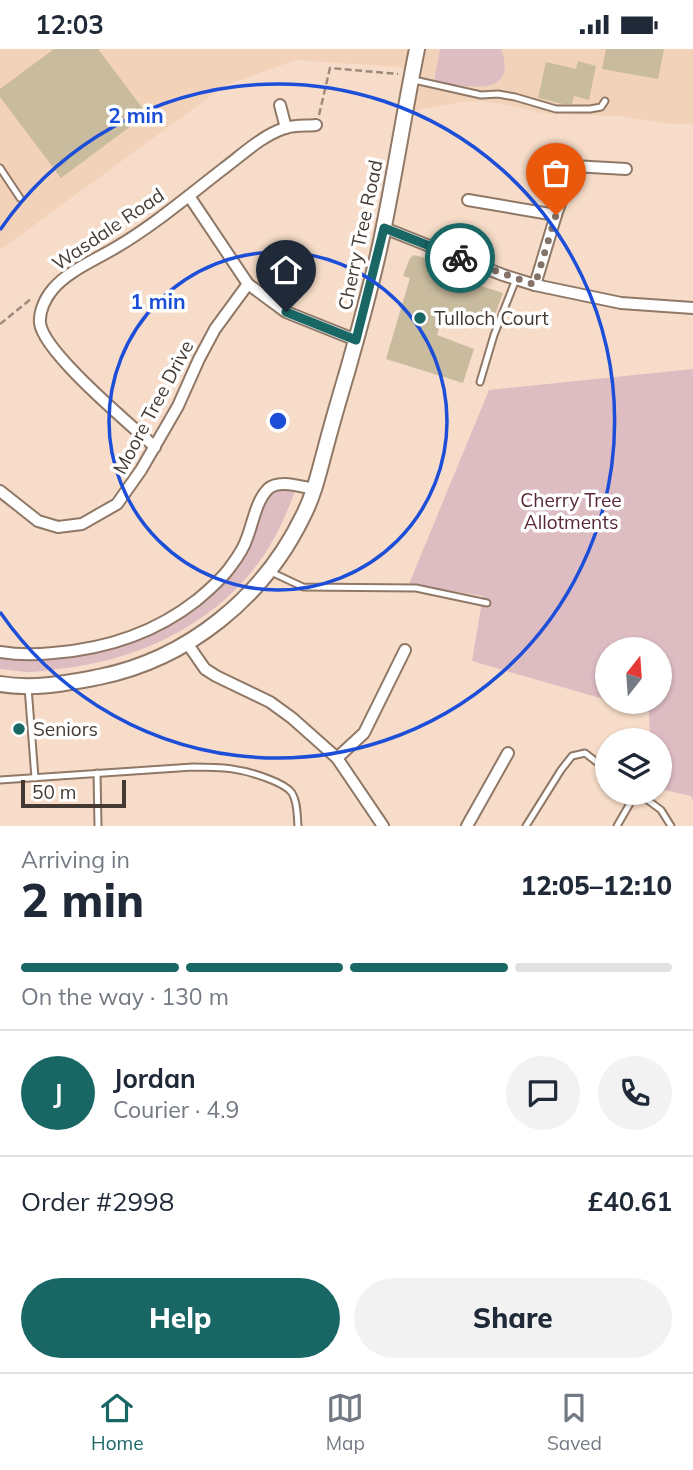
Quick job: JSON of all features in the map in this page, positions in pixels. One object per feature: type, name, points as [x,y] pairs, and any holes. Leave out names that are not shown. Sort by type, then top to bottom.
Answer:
[{"type":"street","name":"Cherry Tree Road","points":[[1,685],[28,687],[61,684],[119,673],[143,665],[187,643],[227,615],[243,600],[268,571],[292,536],[314,489],[356,340],[384,228],[415,49]]},
{"type":"street","points":[[280,105],[286,128]]},
{"type":"street","name":"Wasdale Road","points":[[44,302],[53,289],[67,277],[121,244],[257,143],[286,128],[316,125]]},
{"type":"street","points":[[535,285],[573,166],[626,169]]},
{"type":"street","points":[[189,195],[248,283],[286,312],[356,340]]},
{"type":"street","points":[[468,199],[556,215]]},
{"type":"street","points":[[384,228],[535,285],[621,303],[693,308]]},
{"type":"street","name":"Moore Tree Drive","points":[[0,491],[32,517],[44,524],[58,527],[82,524],[117,504],[155,447],[186,391],[215,329],[248,283]]},
{"type":"street","points":[[44,302],[40,325],[42,333],[55,352],[155,447]]},
{"type":"street","points":[[0,652],[37,655],[101,647],[159,625],[210,589],[230,568],[246,542],[261,500],[270,487],[278,484],[314,489]]},
{"type":"street","points":[[187,643],[205,669],[270,702],[337,758],[383,826]]},
{"type":"street","points":[[337,758],[364,733],[405,650]]},
{"type":"street","points":[[467,826],[508,753]]},
{"type":"lane","points":[[412,74],[481,95],[515,97],[556,109],[590,109],[601,107],[605,101]]},
{"type":"lane","points":[[0,168],[20,198]]},
{"type":"lane","points":[[480,382],[494,335],[516,279]]},
{"type":"lane","points":[[268,571],[303,587],[416,588],[487,603]]},
{"type":"lane","points":[[28,687],[35,778]]},
{"type":"lane","points":[[526,826],[572,756],[585,753],[595,761]]},
{"type":"lane","points":[[0,780],[193,767],[245,770],[282,784],[292,792],[298,826]]},
{"type":"lane","points":[[97,773],[98,826]]},
{"type":"lane","points":[[617,826],[630,805]]},
{"type":"lane","points":[[654,805],[661,810],[671,826]]},
{"type":"path","points":[[316,125],[330,68],[412,74]]},
{"type":"path","points":[[0,324],[31,299],[44,302]]},
{"type":"shaded area","points":[[0,49],[693,49],[693,123],[679,125],[617,116],[546,114],[480,101],[460,102],[405,113],[413,68],[296,60],[226,85],[0,250]]},
{"type":"green space","points":[[440,49],[501,49],[505,65],[502,76],[496,83],[473,87],[434,81]]},
{"type":"green space","name":"Cherry Tree Allotments","points":[[693,369],[693,800],[691,796],[672,792],[672,728],[650,728],[649,714],[672,714],[672,637],[595,637],[595,697],[472,661],[483,596],[409,584],[489,390]]},
{"type":"green space","points":[[297,486],[281,526],[259,562],[219,605],[195,622],[143,649],[87,665],[26,672],[0,669],[0,652],[70,652],[159,625],[230,568],[270,487]]},
{"type":"building","points":[[54,49],[98,49],[147,114],[61,178],[0,97],[0,89]]},
{"type":"building","points":[[606,49],[664,49],[658,79],[602,69]]},
{"type":"building","points":[[578,61],[596,66],[589,100],[574,96],[572,104],[563,104],[538,98],[546,62],[576,69]]},
{"type":"building","name":"Tulloch Court","points":[[414,255],[429,259],[433,257],[439,261],[440,268],[477,280],[475,284],[503,293],[492,323],[483,326],[444,314],[437,335],[474,349],[463,383],[386,359],[410,278],[403,276],[410,258]]},
{"type":"way so far","points":[[460,258],[535,285],[556,215]]},
{"type":"place","name":"Tulloch Court","points":[[420,318]]},
{"type":"place","name":"Seniors","points":[[19,729]]},
{"type":"route","points":[[286,312],[356,340],[384,228],[460,258]]}]
